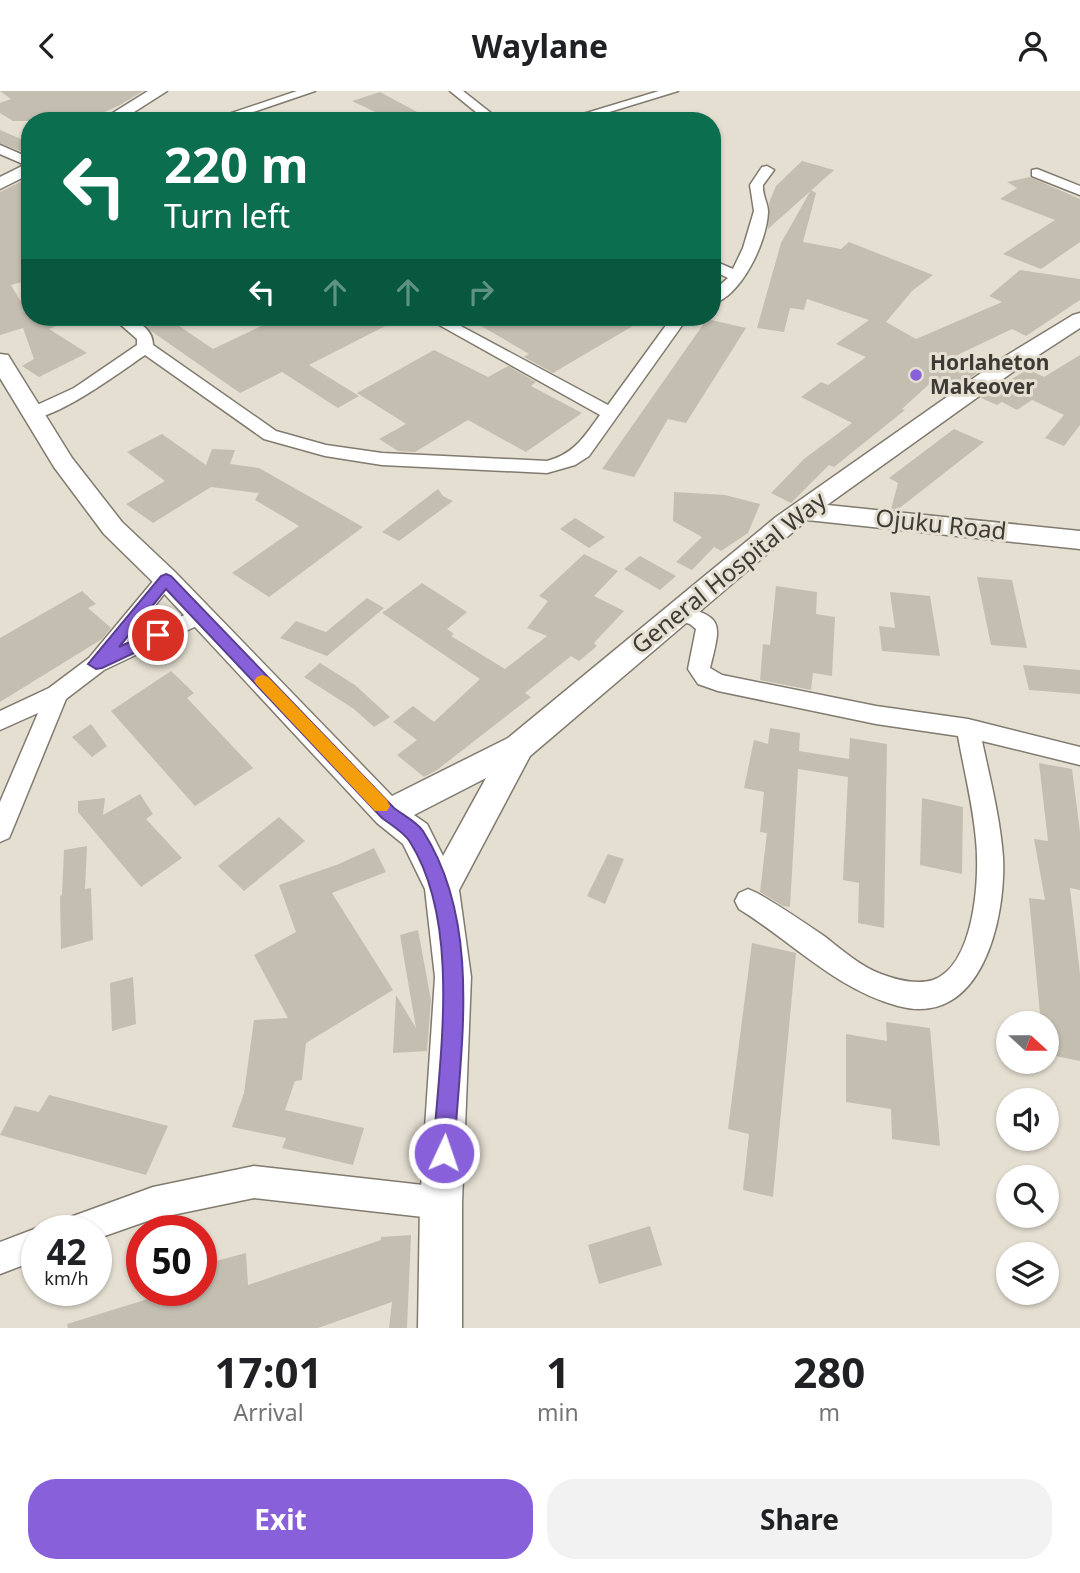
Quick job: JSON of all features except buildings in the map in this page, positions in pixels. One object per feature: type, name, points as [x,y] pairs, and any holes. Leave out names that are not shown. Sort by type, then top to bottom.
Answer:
[{"type":"main road","points":[[123,112],[157,91]]},
{"type":"main road","points":[[0,184],[21,171]]},
{"type":"main road","name":"General Hospital Way","points":[[442,889],[519,747],[803,510],[1009,364],[1080,319]]},
{"type":"main road","points":[[0,360],[62,462],[113,528],[166,579],[388,813],[415,834],[442,889],[453,977],[441,1203],[440,1328]]},
{"type":"main road","name":"Ojuku Road","points":[[803,510],[1080,540]]},
{"type":"main road","points":[[388,813],[519,747]]},
{"type":"street","points":[[242,112],[309,91]]},
{"type":"street","points":[[456,91],[483,112]]},
{"type":"street","points":[[598,112],[673,91]]},
{"type":"street","points":[[0,149],[21,160]]},
{"type":"street","points":[[721,293],[736,277],[758,226],[761,211],[754,193],[757,183],[768,170]]},
{"type":"street","points":[[1037,173],[1080,191]]},
{"type":"street","points":[[721,269],[736,277]]},
{"type":"street","points":[[131,326],[145,337],[153,353],[270,435],[325,450],[382,459],[547,467],[569,461],[583,452],[673,326]]},
{"type":"street","points":[[450,326],[609,413]]},
{"type":"street","points":[[35,419],[89,398],[153,353]]},
{"type":"street","points":[[96,664],[166,579]]},
{"type":"street","points":[[677,613],[697,618],[706,625],[708,633],[699,669],[706,678],[718,683],[876,715],[968,728],[1080,756]]},
{"type":"street","points":[[0,721],[57,694],[96,664],[200,616]]},
{"type":"street","points":[[0,831],[57,694]]},
{"type":"street","points":[[748,901],[872,984],[902,994],[931,995],[951,988],[969,968],[978,947],[986,909],[990,855],[968,728]]},
{"type":"street","points":[[112,1217],[153,1203],[254,1182],[441,1203]]},
{"type":"street","points":[[0,1258],[21,1250]]},
{"type":"slow traffic","points":[[262,681],[381,806]]},
{"type":"place","name":"Horlaheton Makeover","points":[[916,375]]},
{"type":"route","points":[[158,635],[96,664],[166,579],[388,813],[415,834],[442,889],[453,977],[444,1153]]}]
